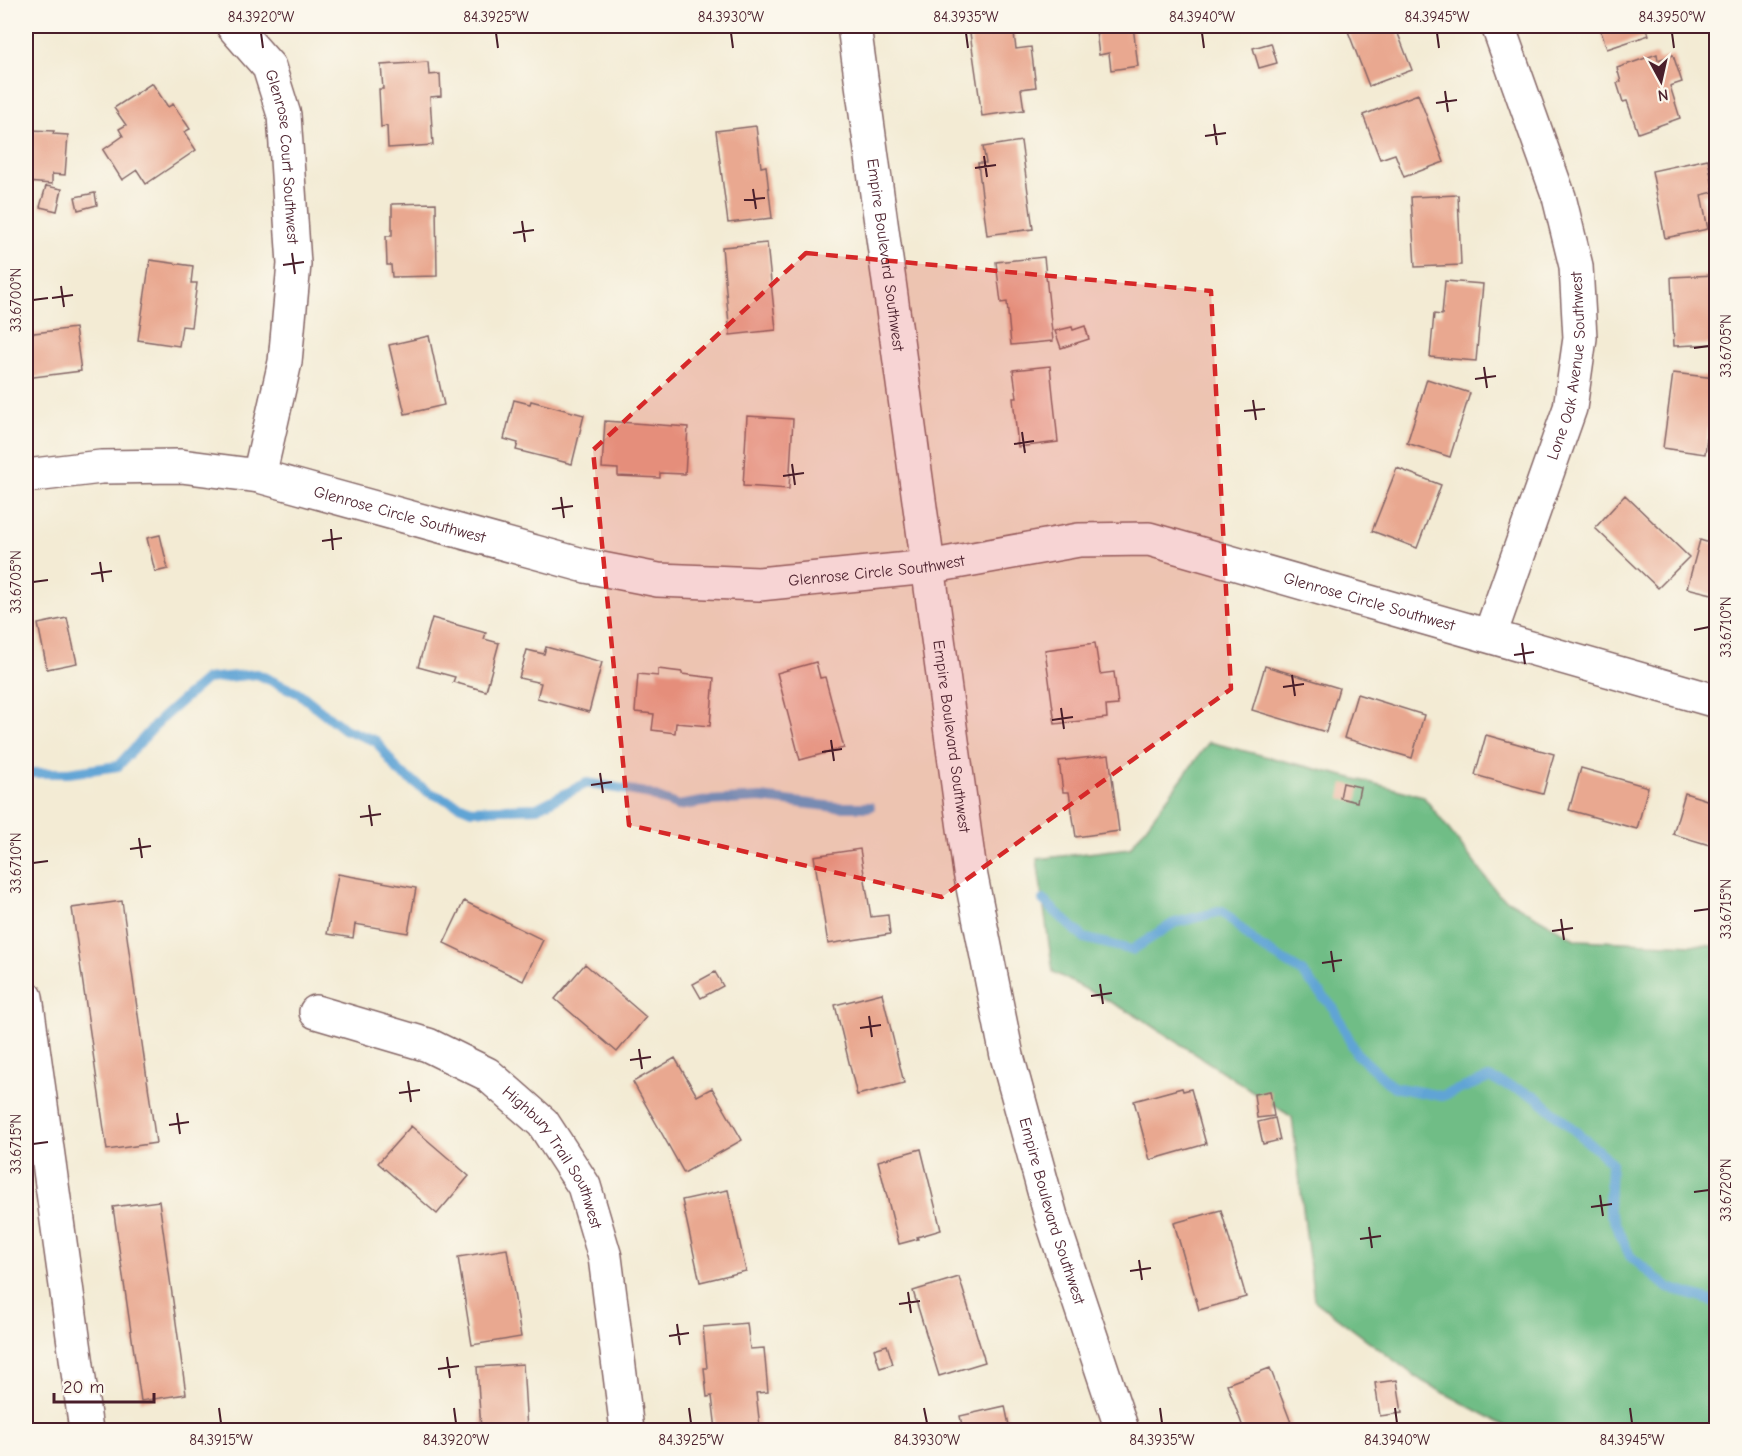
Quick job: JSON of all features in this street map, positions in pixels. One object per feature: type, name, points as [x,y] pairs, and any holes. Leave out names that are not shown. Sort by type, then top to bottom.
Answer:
[{"type":"street","name":"Glenrose Court Southwest","points":[[233,26],[269,68],[284,116],[294,264],[285,362],[259,476]]},
{"type":"street","name":"Empire Boulevard Southwest","points":[[855,26],[970,872],[1007,1056],[1052,1220],[1122,1431]]},
{"type":"street","name":"Lone Oak Avenue Southwest","points":[[1490,635],[1570,408],[1580,338],[1576,266],[1560,197],[1497,26]]},
{"type":"street","name":"Glenrose Circle Southwest","points":[[26,476],[101,467],[181,466],[259,476],[586,566],[658,580],[759,584],[928,567],[1079,540],[1149,539],[1716,701]]},
{"type":"street","points":[[26,997],[86,1431]]},
{"type":"street","name":"Highbury Trail Southwest","points":[[316,1012],[429,1045],[487,1074],[543,1123],[584,1186],[605,1257],[627,1431]]},
{"type":"highlighted area","points":[[806,253],[1211,291],[1231,689],[942,897],[629,825],[593,450]]},
{"type":"green space","points":[[1209,742],[1423,796],[1499,895],[1577,940],[1716,946],[1716,1430],[1513,1430],[1422,1381],[1314,1300],[1292,1117],[1139,1017],[1053,972],[1037,859],[1130,848]]},
{"type":"building","points":[[969,26],[1013,26],[1016,49],[1031,47],[1036,87],[1021,89],[1024,110],[982,116]]},
{"type":"building","points":[[1133,26],[1138,66],[1111,70],[1109,53],[1099,55],[1096,31]]},
{"type":"building","points":[[1346,26],[1395,26],[1412,70],[1369,86]]},
{"type":"building","points":[[1599,26],[1646,26],[1649,35],[1607,49]]},
{"type":"building","points":[[1271,43],[1277,63],[1259,68],[1253,48]]},
{"type":"building","points":[[1657,54],[1658,60],[1673,55],[1682,82],[1670,86],[1680,118],[1638,133],[1627,101],[1623,102],[1617,83],[1621,82],[1617,68]]},
{"type":"building","points":[[428,62],[429,75],[440,74],[441,96],[430,97],[433,145],[388,148],[387,126],[381,127],[379,89],[383,89],[381,65]]},
{"type":"building","points":[[152,83],[168,107],[173,104],[190,129],[184,132],[196,150],[146,184],[137,170],[122,180],[103,150],[123,136],[119,129],[126,125],[114,108]]},
{"type":"building","points":[[1418,94],[1444,162],[1404,177],[1395,154],[1380,159],[1363,115]]},
{"type":"building","points":[[26,123],[32,123],[31,130],[54,131],[53,134],[68,135],[65,175],[52,174],[52,184],[26,182]]},
{"type":"building","points":[[756,126],[761,167],[766,166],[772,218],[728,223],[716,131]]},
{"type":"building","points":[[1021,141],[1033,229],[987,235],[978,163],[986,163],[983,147]]},
{"type":"building","points":[[1708,159],[1714,192],[1701,195],[1708,229],[1665,238],[1652,171]]},
{"type":"building","points":[[46,186],[62,189],[57,211],[40,207]]},
{"type":"building","points":[[95,193],[97,205],[78,210],[75,197]]},
{"type":"building","points":[[1458,195],[1461,265],[1415,267],[1411,197]]},
{"type":"building","points":[[436,203],[437,276],[392,277],[391,265],[387,265],[386,236],[392,236],[392,204]]},
{"type":"building","points":[[767,243],[776,330],[730,335],[722,247]]},
{"type":"building","points":[[1044,257],[1053,341],[1011,345],[1007,302],[1001,303],[996,262]]},
{"type":"building","points":[[150,260],[193,266],[191,283],[197,283],[191,327],[182,326],[179,346],[138,340]]},
{"type":"building","points":[[1716,275],[1716,344],[1674,346],[1671,277]]},
{"type":"building","points":[[1445,281],[1483,284],[1476,361],[1430,357],[1434,314],[1442,315]]},
{"type":"building","points":[[1085,326],[1089,339],[1061,348],[1055,331],[1072,327],[1073,330]]},
{"type":"building","points":[[75,328],[81,371],[26,378],[26,334]]},
{"type":"building","points":[[429,336],[444,405],[405,414],[389,345]]},
{"type":"building","points":[[1050,366],[1058,442],[1018,447],[1013,398],[1017,398],[1013,370]]},
{"type":"building","points":[[1673,373],[1715,378],[1705,454],[1663,448]]},
{"type":"building","points":[[1427,379],[1470,393],[1450,457],[1407,443]]},
{"type":"building","points":[[514,400],[530,404],[531,401],[584,415],[572,464],[516,450],[518,443],[504,439]]},
{"type":"building","points":[[747,416],[793,419],[789,489],[743,486]]},
{"type":"building","points":[[605,421],[688,427],[685,474],[660,473],[660,478],[618,476],[618,469],[602,468]]},
{"type":"building","points":[[1397,468],[1441,485],[1417,548],[1372,531]]},
{"type":"building","points":[[1625,495],[1689,557],[1658,588],[1595,528]]},
{"type":"building","points":[[160,535],[168,569],[155,572],[147,538]]},
{"type":"building","points":[[1700,540],[1716,545],[1716,595],[1687,588]]},
{"type":"building","points":[[67,618],[77,663],[47,669],[38,624]]},
{"type":"building","points":[[432,618],[486,633],[484,639],[499,643],[486,691],[453,682],[455,677],[418,667]]},
{"type":"building","points":[[1095,643],[1100,674],[1114,672],[1118,705],[1106,706],[1107,718],[1055,724],[1045,650]]},
{"type":"building","points":[[546,647],[602,662],[589,712],[537,698],[541,683],[519,678],[527,650],[544,654]]},
{"type":"building","points":[[816,662],[820,678],[825,677],[844,748],[800,760],[777,673]]},
{"type":"building","points":[[1265,666],[1339,688],[1326,732],[1252,710]]},
{"type":"building","points":[[658,669],[714,678],[710,726],[676,723],[675,733],[652,730],[654,714],[635,712],[638,674],[658,676]]},
{"type":"building","points":[[1357,694],[1424,715],[1412,758],[1344,738]]},
{"type":"building","points":[[1486,735],[1554,754],[1543,794],[1475,775]]},
{"type":"building","points":[[1109,755],[1119,831],[1076,837],[1069,792],[1063,792],[1059,761]]},
{"type":"building","points":[[1581,768],[1648,787],[1637,829],[1569,810]]},
{"type":"building","points":[[1343,783],[1360,787],[1357,802],[1340,798]]},
{"type":"building","points":[[1685,793],[1716,803],[1716,847],[1673,834]]},
{"type":"building","points":[[860,849],[871,917],[888,915],[890,934],[828,944],[814,856]]},
{"type":"building","points":[[338,874],[416,888],[408,933],[355,924],[353,938],[327,934]]},
{"type":"building","points":[[122,901],[156,1143],[107,1150],[72,908]]},
{"type":"building","points":[[464,901],[543,940],[523,981],[444,943]]},
{"type":"building","points":[[585,964],[646,1017],[617,1052],[555,999]]},
{"type":"building","points":[[715,972],[723,986],[701,998],[693,984]]},
{"type":"building","points":[[882,993],[904,1083],[857,1095],[835,1005]]},
{"type":"building","points":[[675,1058],[697,1096],[712,1088],[742,1140],[684,1173],[633,1082]]},
{"type":"building","points":[[1182,1088],[1183,1091],[1191,1089],[1206,1144],[1150,1160],[1134,1101]]},
{"type":"building","points":[[1270,1091],[1274,1116],[1257,1118],[1254,1094]]},
{"type":"building","points":[[1275,1118],[1280,1140],[1263,1144],[1258,1122]]},
{"type":"building","points":[[411,1126],[469,1176],[437,1214],[378,1163]]},
{"type":"building","points":[[921,1149],[941,1230],[899,1244],[878,1161]]},
{"type":"building","points":[[728,1190],[746,1271],[700,1282],[682,1200]]},
{"type":"building","points":[[159,1201],[186,1394],[141,1401],[113,1207]]},
{"type":"building","points":[[1221,1210],[1246,1297],[1199,1310],[1174,1223]]},
{"type":"building","points":[[507,1249],[521,1337],[472,1345],[458,1257]]},
{"type":"building","points":[[959,1277],[985,1362],[939,1376],[913,1291]]},
{"type":"building","points":[[747,1323],[750,1349],[764,1348],[768,1392],[756,1393],[760,1427],[716,1430],[712,1396],[707,1397],[703,1327]]},
{"type":"building","points":[[887,1345],[893,1364],[880,1368],[874,1349]]},
{"type":"building","points":[[523,1364],[527,1430],[481,1430],[477,1367]]},
{"type":"building","points":[[1270,1368],[1292,1425],[1278,1430],[1244,1430],[1227,1384]]},
{"type":"building","points":[[1397,1380],[1402,1413],[1380,1416],[1375,1383]]},
{"type":"building","points":[[1005,1406],[1010,1430],[963,1430],[960,1416]]},
{"type":"waterway","points":[[26,773],[68,773],[118,766],[162,718],[206,679],[257,674],[300,694],[344,729],[376,741],[399,772],[428,792],[471,810],[537,808],[587,783],[645,793],[678,806],[708,801],[761,798],[835,807],[870,807]]},
{"type":"waterway","points":[[1043,900],[1084,938],[1132,950],[1174,923],[1222,911],[1258,945],[1301,971],[1334,1009],[1356,1053],[1393,1087],[1442,1096],[1489,1078],[1535,1096],[1611,1162],[1609,1210],[1630,1256],[1668,1288],[1716,1302]]}]
